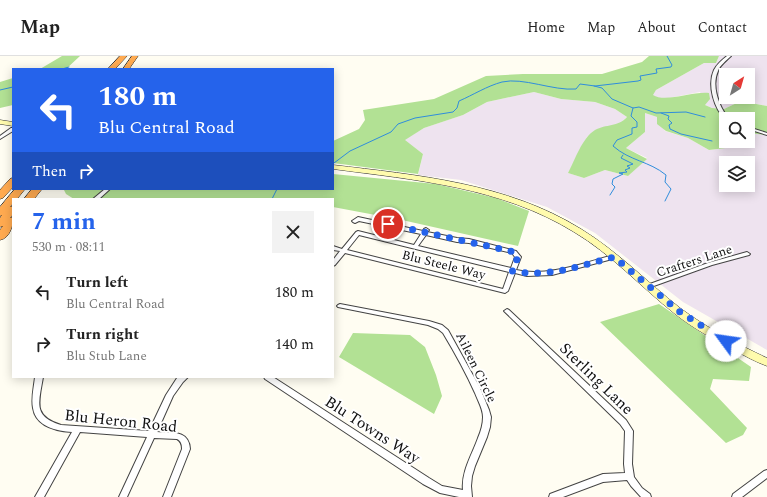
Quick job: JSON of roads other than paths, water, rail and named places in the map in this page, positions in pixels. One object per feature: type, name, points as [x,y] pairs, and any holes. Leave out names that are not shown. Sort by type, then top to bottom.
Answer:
[{"type":"highway","points":[[108,68],[119,56]]},
{"type":"highway","points":[[112,68],[124,56]]},
{"type":"highway","points":[[121,68],[130,56]]},
{"type":"highway","points":[[127,68],[135,56]]},
{"type":"highway","points":[[0,186],[12,173]]},
{"type":"highway","points":[[0,196],[12,182]]},
{"type":"highway","points":[[0,205],[12,190]]},
{"type":"highway","points":[[12,198],[19,190]]},
{"type":"highway","points":[[21,198],[27,190]]},
{"type":"highway","points":[[30,198],[36,190]]},
{"type":"highway","points":[[0,213],[12,199]]},
{"type":"highway","points":[[0,224],[12,209]]},
{"type":"highway","points":[[0,237],[12,221]]},
{"type":"main road","points":[[0,122],[12,124]]},
{"type":"main road","points":[[334,167],[448,183],[494,193],[532,207],[562,221],[585,235],[690,319],[738,348],[767,362]]},
{"type":"street","points":[[722,112],[718,107],[714,77],[715,72],[729,56]]},
{"type":"street","points":[[0,138],[12,130]]},
{"type":"street","points":[[755,130],[767,134]]},
{"type":"street","points":[[97,198],[107,190]]},
{"type":"street","points":[[355,221],[358,219],[426,232],[514,252],[518,257],[512,271]]},
{"type":"street","points":[[415,247],[426,232]]},
{"type":"street","points":[[334,263],[358,233],[527,274],[552,273],[614,257]]},
{"type":"street","name":"Blu Steele Way","points":[[334,248],[505,291],[512,271]]},
{"type":"street","name":"Crafters Lane","points":[[649,286],[710,264],[747,254]]},
{"type":"street","name":"Aileen Circle","points":[[340,306],[429,323],[440,327],[446,332],[482,401],[487,416],[467,480],[468,496]]},
{"type":"street","name":"Sterling Lane","points":[[507,311],[623,422],[629,431],[630,437],[628,476]]},
{"type":"street","name":"Blu Heron Road","points":[[39,378],[36,408],[40,418],[51,426],[179,437],[186,444],[186,449],[167,497]]},
{"type":"street","points":[[123,497],[170,395],[183,378]]},
{"type":"street","name":"Blu Towns Way","points":[[270,378],[426,481],[440,489],[468,496]]},
{"type":"street","points":[[39,497],[78,429]]},
{"type":"street","points":[[736,497],[767,472]]},
{"type":"street","points":[[553,497],[603,478],[628,476],[635,487],[647,497]]},
{"type":"waterway","points":[[334,163],[350,151],[391,132],[398,124],[415,118],[453,112],[457,108],[459,101],[485,88],[502,82],[519,81],[558,88],[576,89],[580,84],[595,86],[638,81],[641,80],[640,76],[657,73],[656,69],[671,67],[672,65],[667,56]]},
{"type":"waterway","points":[[594,86],[602,88],[612,99],[633,108]]},
{"type":"waterway","points":[[0,90],[12,87]]},
{"type":"waterway","points":[[633,108],[639,107],[656,113],[686,112],[705,117]]},
{"type":"waterway","points":[[633,108],[631,116],[637,122],[637,127],[632,128],[632,134],[617,140],[613,146],[626,155],[660,170],[666,175],[665,182],[671,189],[665,201]]},
{"type":"waterway","points":[[661,113],[669,116],[668,119],[672,123],[669,125],[670,129],[681,134],[712,141]]},
{"type":"waterway","points":[[610,195],[615,187],[612,184],[613,179],[623,174],[619,173],[627,172],[625,170],[630,168],[627,166],[633,164],[621,158],[623,155]]},
{"type":"waterway","points":[[272,198],[276,190]]}]
